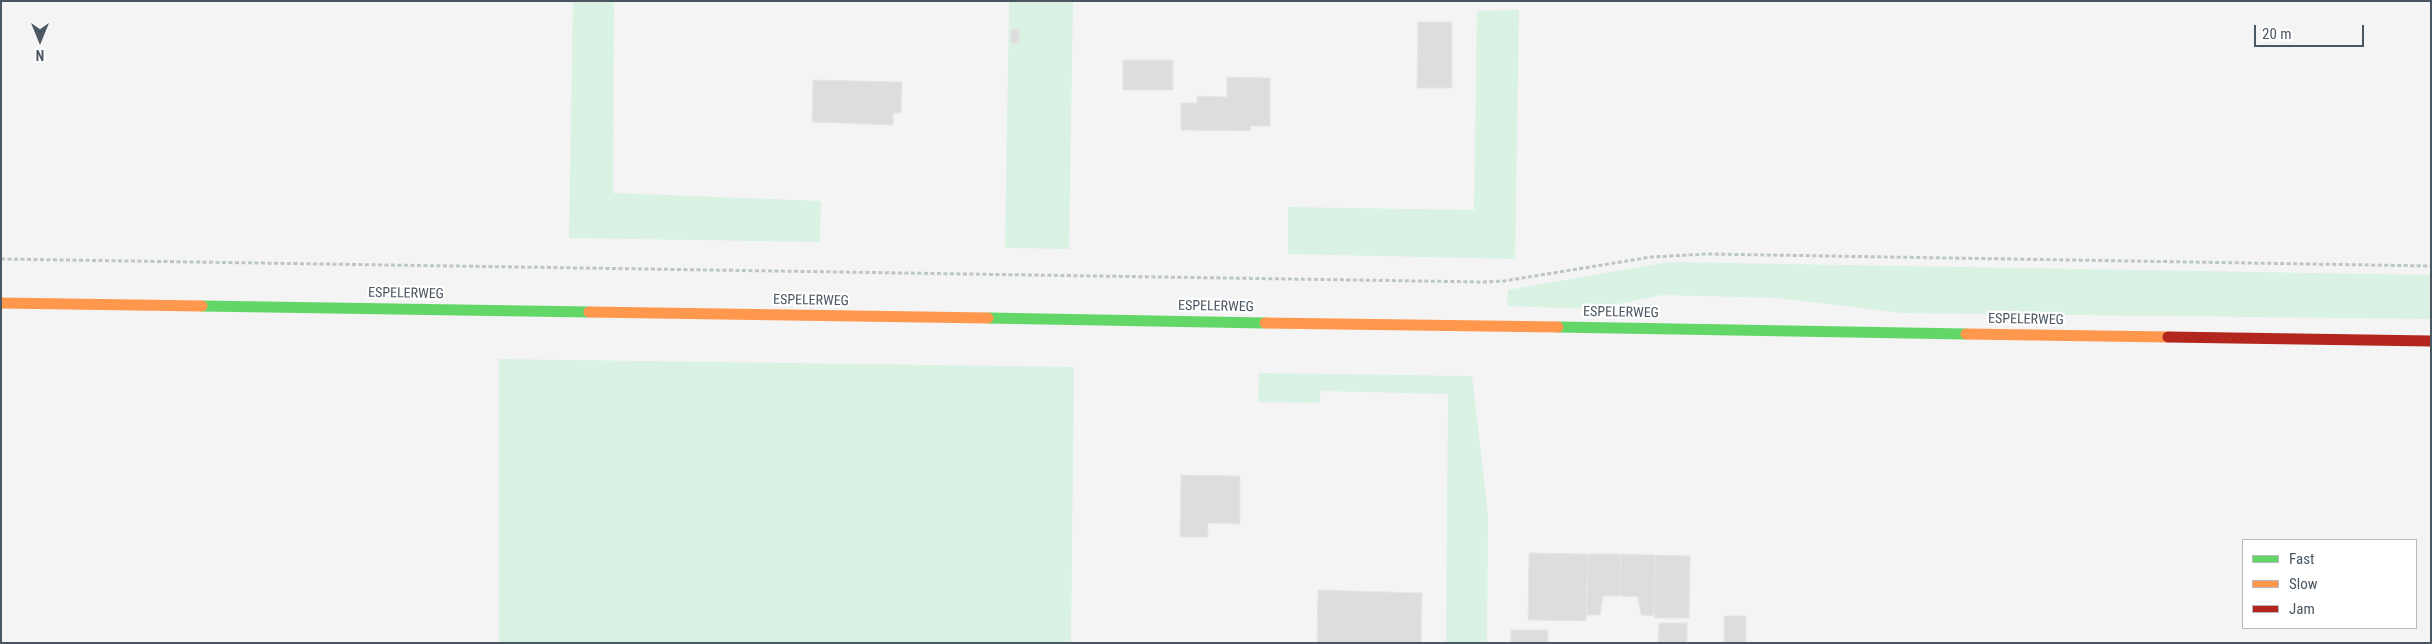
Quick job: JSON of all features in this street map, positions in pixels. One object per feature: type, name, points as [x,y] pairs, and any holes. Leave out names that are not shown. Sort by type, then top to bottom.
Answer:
[{"type":"main road","name":"ESPELERWEG","points":[[1,303],[2431,341]]},
{"type":"path","points":[[1,259],[1483,282],[1651,257],[1708,254],[2431,266]]},
{"type":"green space","points":[[573,1],[614,1],[613,193],[821,201],[820,242],[569,238]]},
{"type":"green space","points":[[1009,1],[1073,1],[1069,249],[1005,248]]},
{"type":"green space","points":[[1519,10],[1515,259],[1288,254],[1288,207],[1474,210],[1477,11]]},
{"type":"green space","points":[[1668,262],[2431,275],[2431,319],[1903,313],[1777,298],[1662,295],[1594,309],[1507,306],[1508,290]]},
{"type":"green space","points":[[499,359],[1074,367],[1071,643],[499,643]]},
{"type":"green space","points":[[1259,373],[1472,376],[1488,514],[1487,643],[1446,643],[1448,394],[1321,391],[1319,403],[1258,402]]},
{"type":"building","points":[[1418,22],[1452,22],[1452,88],[1417,88]]},
{"type":"building","points":[[1011,29],[1019,29],[1019,43],[1011,43]]},
{"type":"building","points":[[1123,60],[1173,60],[1173,90],[1123,90]]},
{"type":"building","points":[[1227,77],[1270,78],[1270,126],[1251,126],[1250,131],[1181,130],[1181,103],[1197,103],[1197,96],[1227,97]]},
{"type":"building","points":[[813,80],[902,82],[901,113],[893,113],[893,125],[812,122]]},
{"type":"building","points":[[1181,475],[1240,476],[1240,524],[1208,523],[1208,537],[1180,537]]},
{"type":"building","points":[[1529,553],[1588,554],[1586,621],[1528,620]]},
{"type":"building","points":[[1588,554],[1621,554],[1620,596],[1603,596],[1600,615],[1586,615]]},
{"type":"building","points":[[1621,554],[1655,555],[1654,616],[1641,615],[1638,597],[1620,596]]},
{"type":"building","points":[[1655,555],[1690,556],[1689,618],[1654,618]]},
{"type":"building","points":[[1318,590],[1422,593],[1421,643],[1317,643]]},
{"type":"building","points":[[1724,616],[1746,616],[1746,643],[1724,643]]},
{"type":"building","points":[[1659,623],[1687,623],[1687,643],[1658,643]]},
{"type":"building","points":[[1511,630],[1548,630],[1548,643],[1511,643]]},
{"type":"traffic: fast","points":[[202,306],[589,312]]},
{"type":"traffic: fast","points":[[988,318],[1265,323]]},
{"type":"traffic: fast","points":[[1558,327],[1966,334]]},
{"type":"traffic: slow","points":[[1,303],[202,306]]},
{"type":"traffic: slow","points":[[589,312],[988,318]]},
{"type":"traffic: slow","points":[[1265,323],[1558,327]]},
{"type":"traffic: slow","points":[[1966,334],[2168,337]]},
{"type":"traffic: jam","points":[[2168,337],[2431,341]]}]
